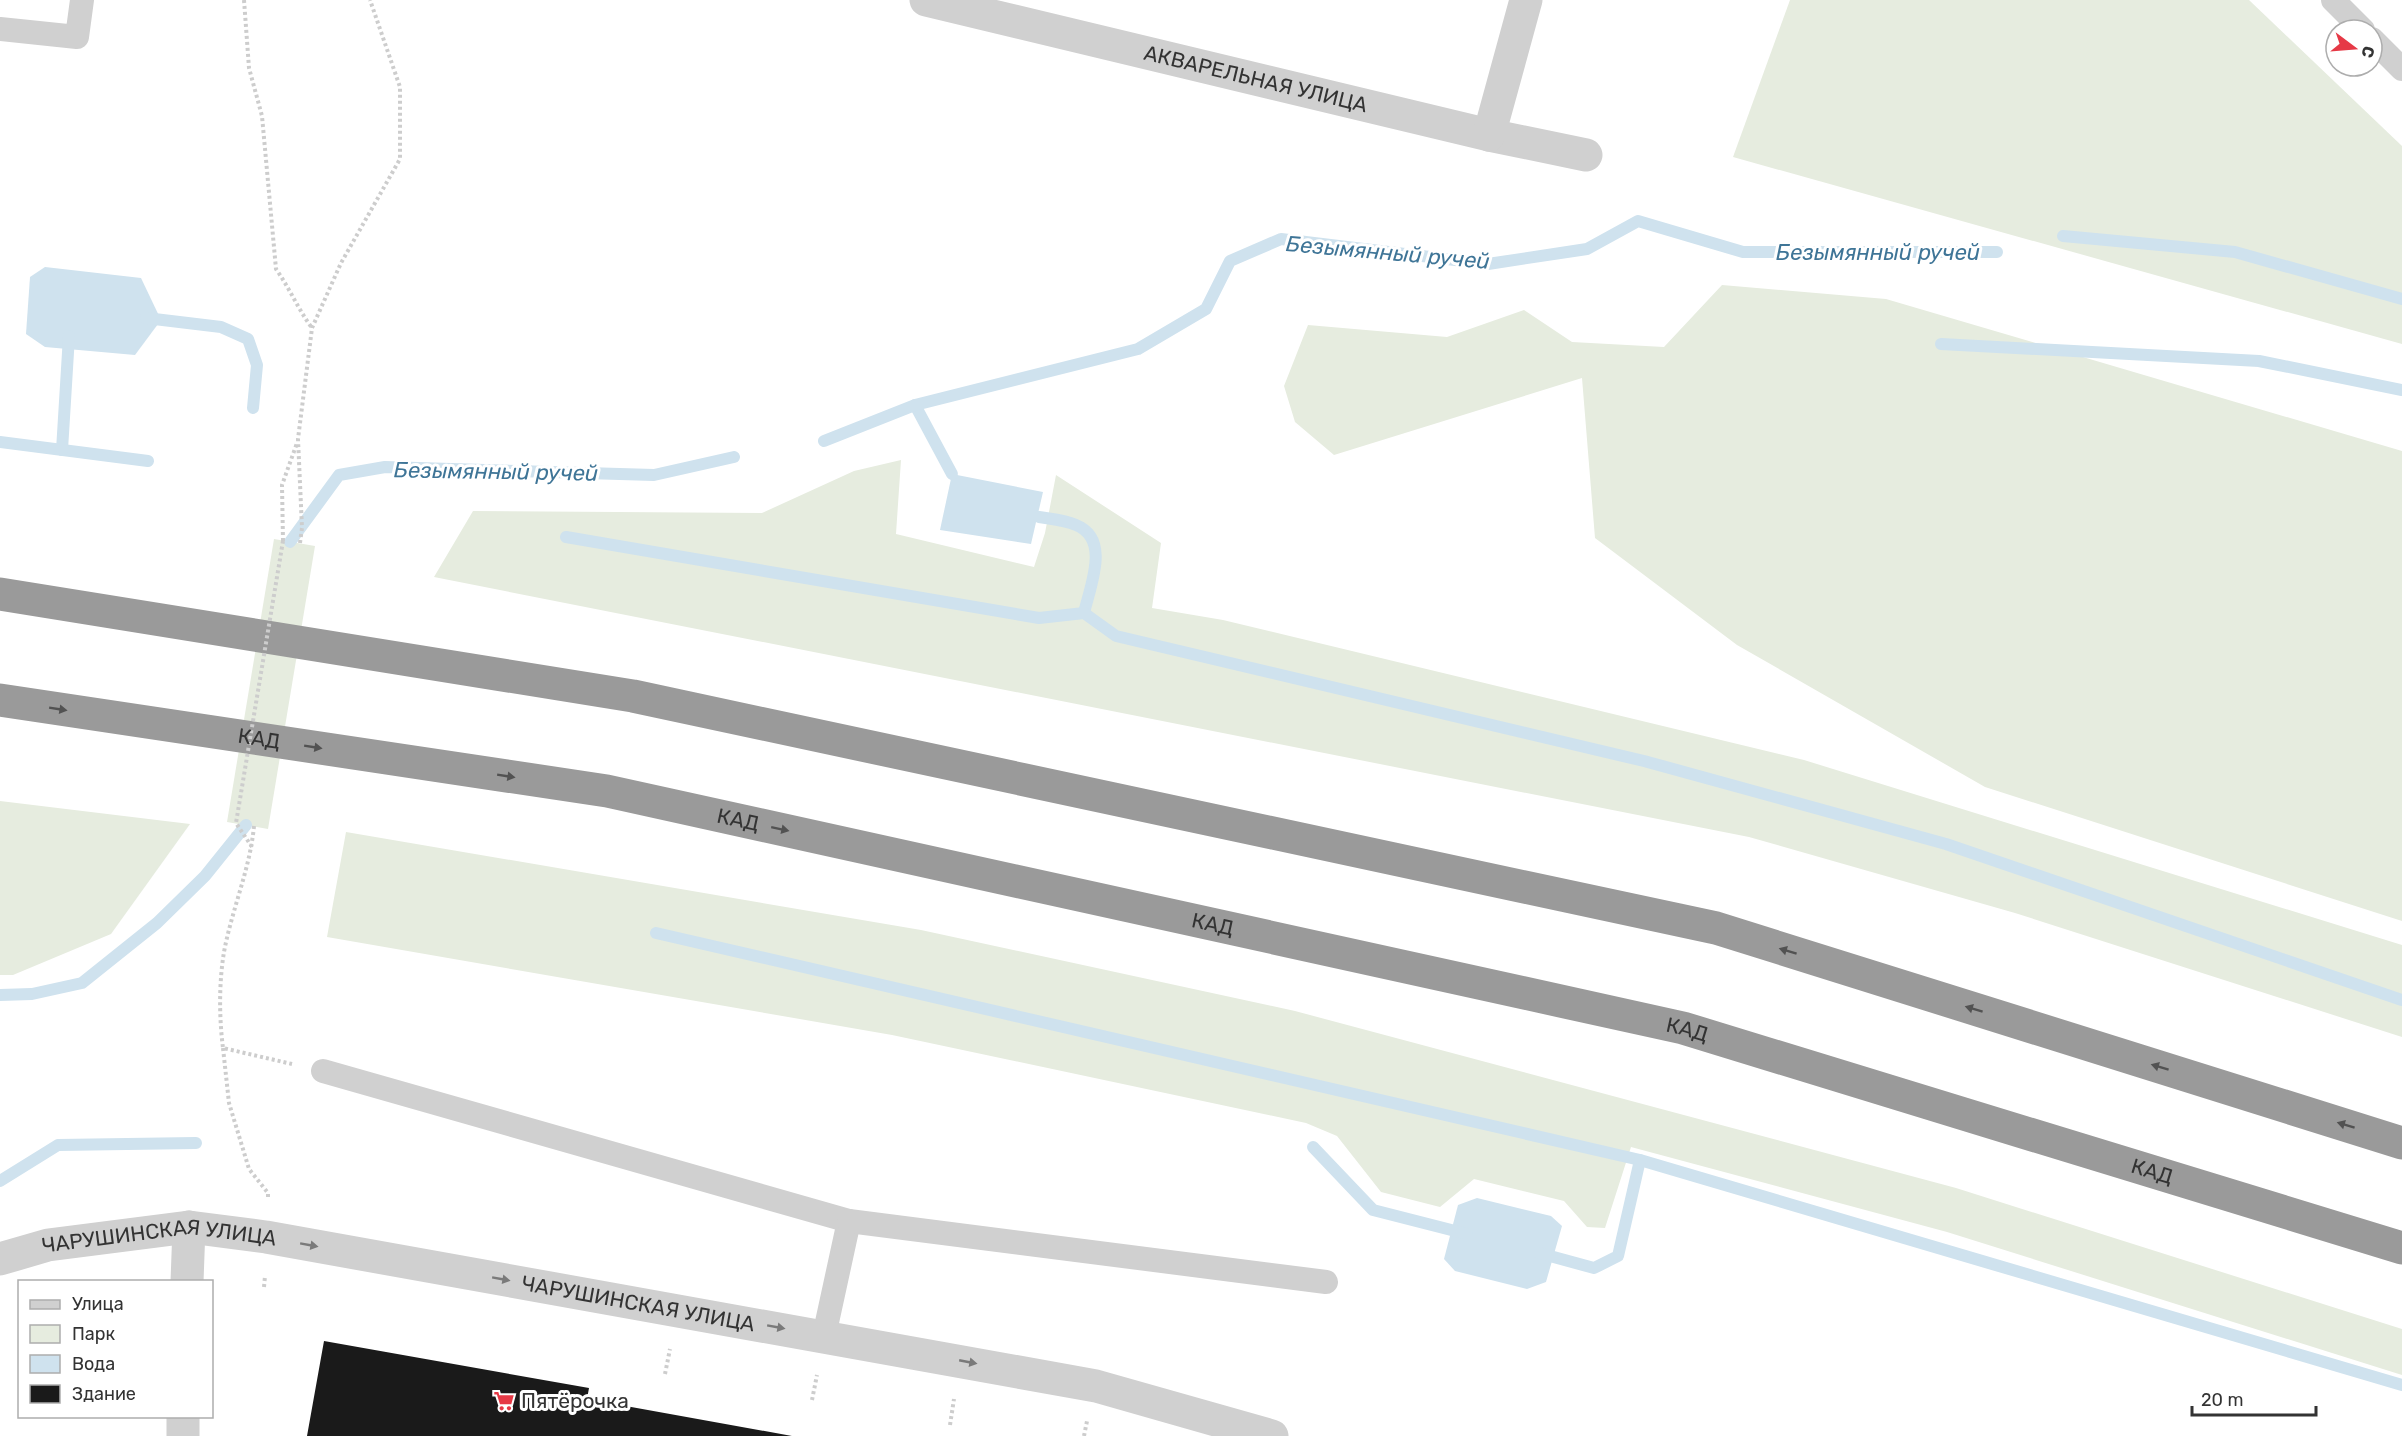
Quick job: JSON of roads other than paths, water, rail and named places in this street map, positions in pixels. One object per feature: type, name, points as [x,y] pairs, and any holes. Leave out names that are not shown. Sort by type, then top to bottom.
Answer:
[{"type":"highway","points":[[0,594],[633,696],[1716,928],[2402,1143]]},
{"type":"highway","name":"КАД","points":[[0,700],[607,791],[1683,1028],[2402,1248]]},
{"type":"street","name":"АКВАРЕЛЬНАЯ УЛИЦА","points":[[926,0],[1490,135],[1586,155]]},
{"type":"street","points":[[1490,135],[1526,0]]},
{"type":"street","points":[[187,1280],[189,1227]]},
{"type":"street","name":"ЧАРУШИНСКАЯ УЛИЦА","points":[[0,1259],[48,1245],[189,1227],[266,1237],[1096,1386],[1272,1436]]},
{"type":"street","points":[[183,1418],[183,1436]]},
{"type":"lane","points":[[0,29],[77,37],[82,0]]},
{"type":"lane","points":[[2332,0],[2350,18]]},
{"type":"lane","points":[[2384,51],[2402,69]]},
{"type":"lane","points":[[322,1071],[849,1221],[1326,1282]]},
{"type":"lane","points":[[824,1336],[849,1221]]},
{"type":"water","points":[[45,267],[141,278],[161,320],[135,355],[45,347],[26,334],[30,277]]},
{"type":"water","points":[[952,474],[1043,492],[1031,544],[940,530]]},
{"type":"water","points":[[1477,1198],[1551,1216],[1562,1226],[1546,1282],[1527,1289],[1455,1271],[1444,1259],[1458,1205]]},
{"type":"waterway","name":"Безымянный ручей","points":[[824,441],[915,405],[1138,349],[1206,309],[1230,261],[1281,239],[1488,264],[1587,249],[1638,221],[1743,252],[1997,252]]},
{"type":"waterway","points":[[2063,236],[2235,252],[2402,299]]},
{"type":"waterway","points":[[146,318],[221,327],[248,339],[257,365],[253,408]]},
{"type":"waterway","points":[[62,450],[69,336]]},
{"type":"waterway","points":[[1941,344],[2259,361],[2402,390]]},
{"type":"waterway","points":[[915,405],[952,474]]},
{"type":"waterway","points":[[0,442],[148,461]]},
{"type":"waterway","name":"Безымянный ручей","points":[[290,542],[339,475],[385,467],[654,475],[734,457]]},
{"type":"waterway","points":[[1039,517],[1076,525],[1087,532],[1093,541],[1095,564],[1084,613]]},
{"type":"waterway","points":[[566,537],[1039,618],[1084,613],[1116,636],[1644,761],[1946,844],[2402,1000]]},
{"type":"waterway","name":"Безымянный ручей","points":[[0,995],[32,994],[82,983],[157,923],[205,876],[246,825]]},
{"type":"waterway","points":[[656,933],[1640,1160],[2402,1385]]},
{"type":"waterway","points":[[0,1181],[58,1145],[196,1143]]},
{"type":"waterway","points":[[1313,1147],[1373,1210],[1467,1234]]},
{"type":"waterway","points":[[1539,1253],[1594,1268],[1618,1256],[1640,1160]]},
{"type":"place","name":"Пятёрочка","points":[[504,1401]]}]
